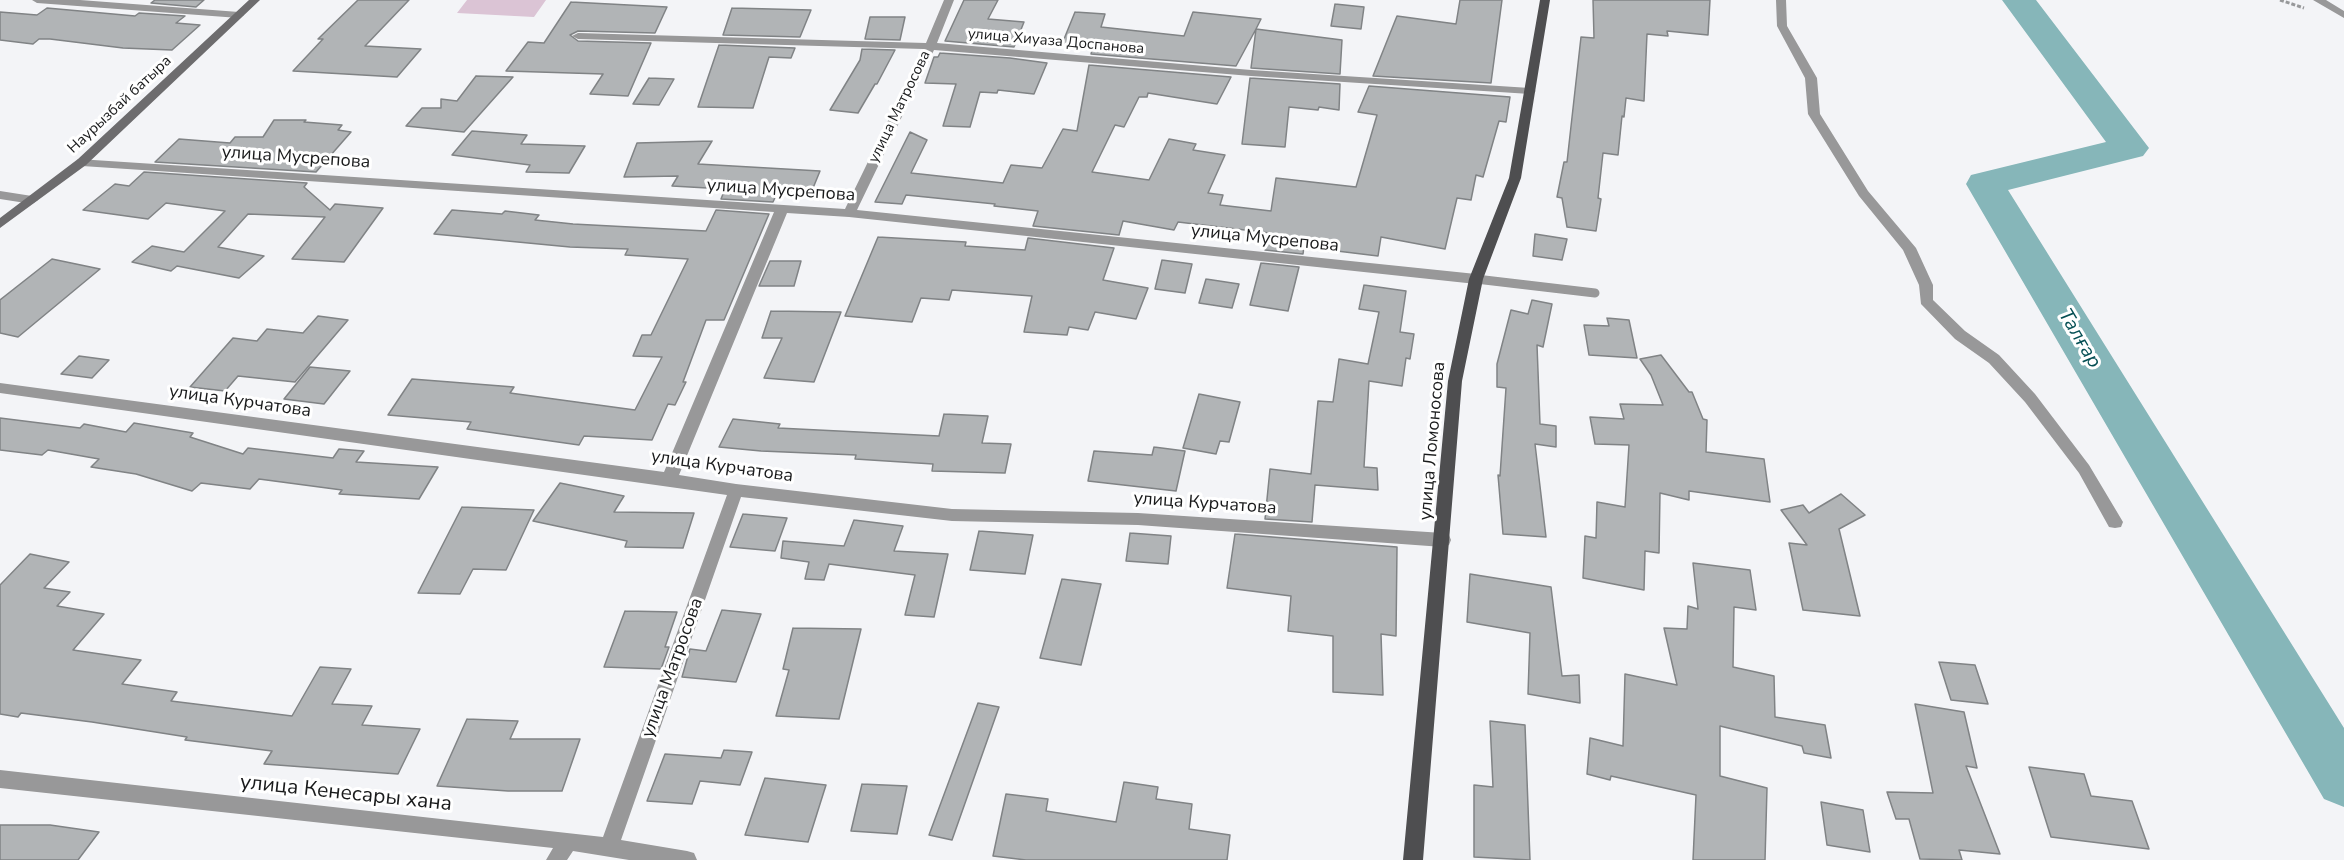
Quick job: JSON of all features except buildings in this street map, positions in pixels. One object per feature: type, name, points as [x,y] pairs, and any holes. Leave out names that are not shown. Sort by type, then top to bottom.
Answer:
[{"type":"main road","name":"Наурызбай батыра","points":[[0,224],[82,162],[255,0]]},
{"type":"main road","name":"улица Ломоносова","points":[[1413,860],[1443,540],[1455,381],[1476,279],[1515,178],[1545,0]]},
{"type":"street","points":[[37,0],[239,15]]},
{"type":"street","name":"улица Матросова","points":[[849,213],[930,46],[949,0]]},
{"type":"street","points":[[1781,0],[1782,26],[1811,78],[1814,114],[1863,194],[1909,248],[1926,285],[1926,301],[1960,335],[1994,359],[2030,398],[2084,469],[2115,522]]},
{"type":"street","points":[[2318,0],[2344,15]]},
{"type":"street","name":"улица Хиуаза Доспанова","points":[[578,36],[930,46],[1251,74],[1530,91]]},
{"type":"street","name":"улица Мусрепова","points":[[82,162],[849,213],[1476,279]]},
{"type":"street","points":[[0,195],[32,200]]},
{"type":"street","points":[[669,478],[782,209]]},
{"type":"street","name":"улица Курчатова","points":[[0,388],[669,478],[736,490],[952,515],[1138,519],[1443,540]]},
{"type":"street","name":"улица Матросова","points":[[609,847],[736,490]]},
{"type":"street","name":"улица Кенесары хана","points":[[0,779],[569,841],[687,860]]},
{"type":"street","points":[[556,860],[569,841]]},
{"type":"lane","points":[[1476,279],[1595,293]]},
{"type":"shaded area","points":[[467,0],[546,0],[534,17],[457,13]]},
{"type":"waterway","name":"Талғар","points":[[2019,0],[2130,148],[1985,184],[2344,780]]}]
